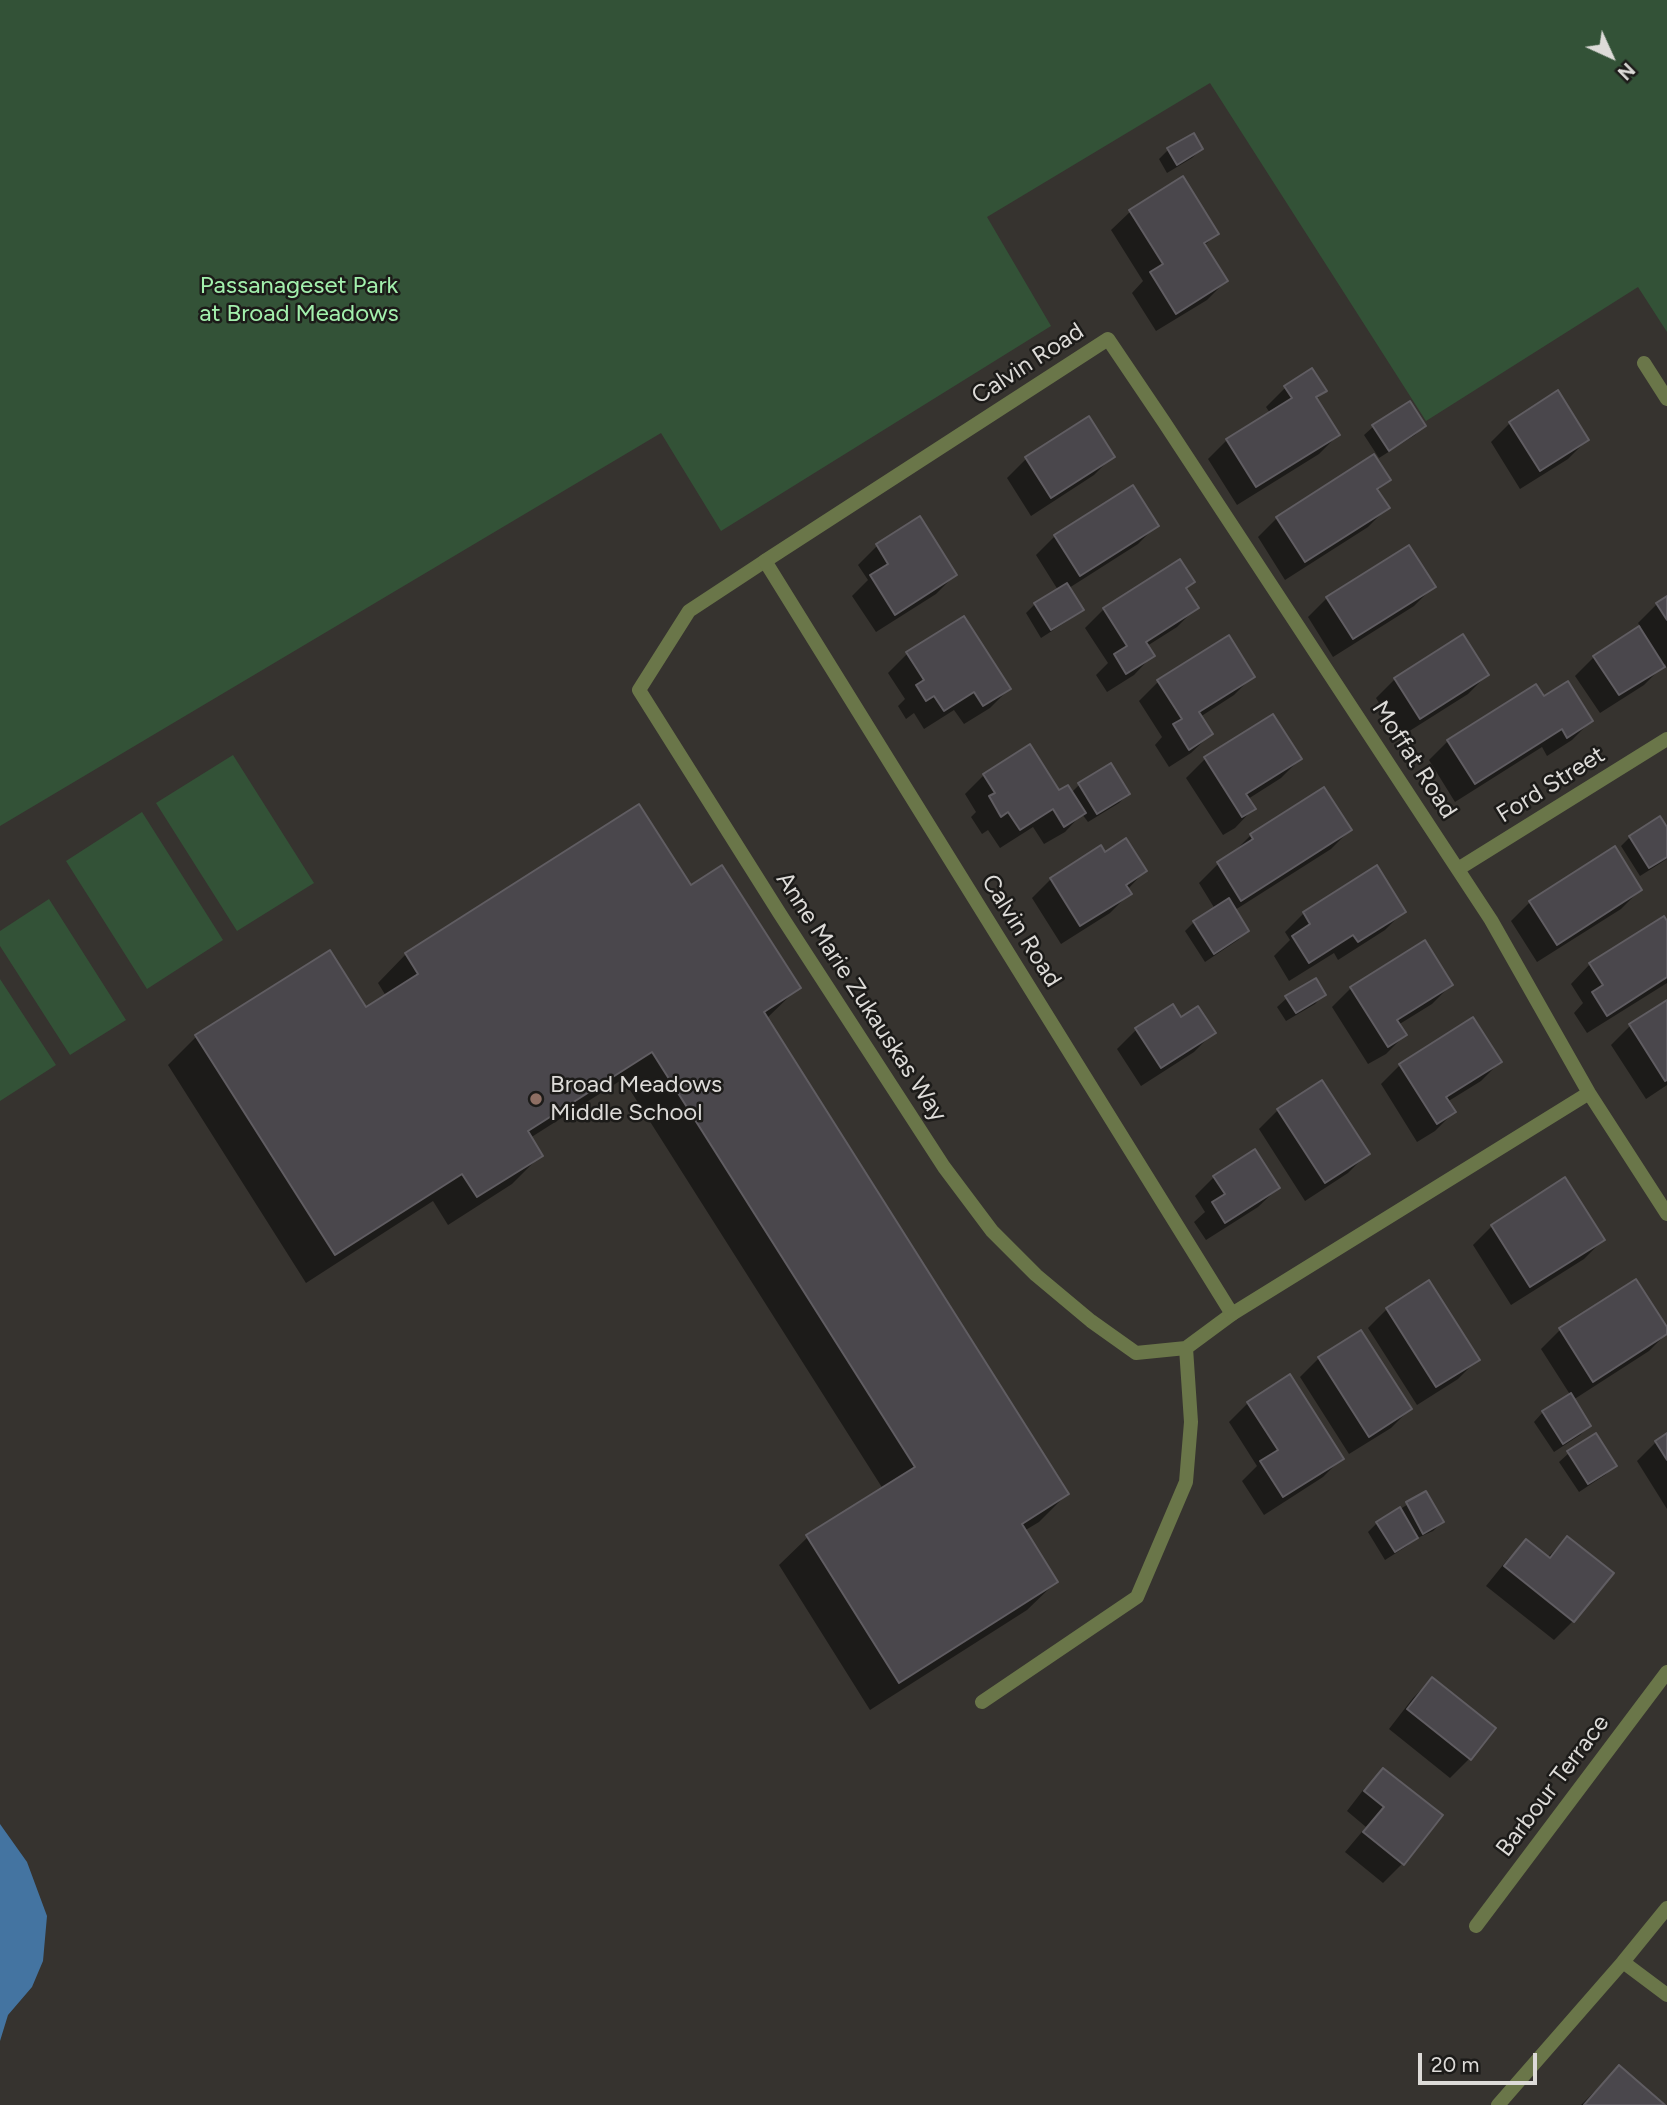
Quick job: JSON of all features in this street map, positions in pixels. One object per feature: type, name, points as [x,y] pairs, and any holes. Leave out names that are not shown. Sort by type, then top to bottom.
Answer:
[{"type":"street","name":"Calvin Road","points":[[1108,340],[765,561],[1232,1314]]},
{"type":"street","name":"Moffat Road","points":[[1108,340],[1492,920],[1590,1093],[1667,1214]]},
{"type":"street","points":[[1644,363],[1667,399]]},
{"type":"street","name":"Anne Marie Zukauskas Way","points":[[765,561],[689,611],[639,690],[944,1167],[992,1231],[1036,1275],[1091,1321],[1136,1353],[1186,1348]]},
{"type":"street","name":"Ford Street","points":[[1458,869],[1667,738]]},
{"type":"street","points":[[982,1702],[1137,1597],[1186,1482],[1191,1422],[1186,1348],[1232,1314],[1590,1093]]},
{"type":"street","name":"Barbour Terrace","points":[[1476,1926],[1667,1672]]},
{"type":"street","points":[[1498,2105],[1667,1908]]},
{"type":"street","points":[[1623,1962],[1667,1995]]},
{"type":"green space","name":"Passanageset Park at Broad Meadows","points":[[0,0],[1667,0],[1667,332],[1638,287],[1426,421],[1210,83],[987,217],[1051,326],[721,531],[661,433],[0,826]]},
{"type":"green space","points":[[233,755],[314,883],[237,931],[156,803]]},
{"type":"green space","points":[[142,812],[223,940],[147,989],[66,861]]},
{"type":"green space","points":[[49,899],[126,1020],[70,1055],[0,946],[0,931]]},
{"type":"green space","points":[[0,979],[56,1065],[0,1101]]},
{"type":"water","points":[[0,1824],[27,1862],[47,1916],[43,1961],[32,1987],[8,2015],[0,2041]]},
{"type":"building","points":[[1194,133],[1203,149],[1177,165],[1167,148]]},
{"type":"building","points":[[1183,176],[1219,234],[1204,243],[1228,281],[1176,314],[1150,272],[1163,264],[1129,210]]},
{"type":"building","points":[[1312,368],[1327,391],[1316,397],[1340,435],[1256,487],[1226,439],[1292,398],[1284,386]]},
{"type":"building","points":[[1558,390],[1589,440],[1540,471],[1509,422]]},
{"type":"building","points":[[1410,401],[1426,426],[1389,451],[1372,425]]},
{"type":"building","points":[[1089,416],[1115,457],[1051,498],[1025,457]]},
{"type":"building","points":[[1374,454],[1391,480],[1377,489],[1390,508],[1305,562],[1276,517]]},
{"type":"building","points":[[1133,485],[1159,526],[1080,576],[1054,535]]},
{"type":"building","points":[[920,516],[957,575],[895,615],[870,575],[888,564],[876,544]]},
{"type":"building","points":[[1409,545],[1436,587],[1353,639],[1326,597]]},
{"type":"building","points":[[1180,559],[1195,582],[1186,588],[1199,608],[1146,642],[1155,656],[1126,674],[1114,654],[1127,646],[1103,608]]},
{"type":"building","points":[[1067,583],[1084,610],[1051,630],[1034,603]]},
{"type":"building","points":[[1667,596],[1667,620],[1656,603]]},
{"type":"building","points":[[964,616],[1011,689],[983,706],[974,692],[944,711],[934,696],[926,701],[916,685],[924,680],[906,652]]},
{"type":"building","points":[[1639,626],[1665,667],[1619,695],[1593,656]]},
{"type":"building","points":[[1463,634],[1489,675],[1420,719],[1394,678]]},
{"type":"building","points":[[1229,635],[1255,677],[1199,712],[1213,734],[1189,750],[1173,724],[1182,719],[1157,680]]},
{"type":"building","points":[[1568,681],[1593,721],[1567,738],[1562,729],[1475,784],[1447,740],[1536,684],[1544,696]]},
{"type":"building","points":[[1273,714],[1302,759],[1246,794],[1256,809],[1242,817],[1204,757]]},
{"type":"building","points":[[1030,744],[1059,790],[1068,785],[1086,813],[1064,827],[1053,809],[1020,830],[1008,812],[1001,817],[989,796],[995,793],[983,774]]},
{"type":"building","points":[[1111,763],[1130,794],[1097,814],[1078,783]]},
{"type":"building","points":[[1324,787],[1352,830],[1241,901],[1217,862],[1253,839],[1250,834]]},
{"type":"building","points":[[639,804],[691,885],[722,865],[801,988],[764,1012],[1069,1494],[1022,1524],[1058,1582],[899,1683],[806,1535],[915,1467],[652,1052],[528,1131],[543,1156],[477,1197],[462,1174],[335,1255],[195,1035],[330,950],[366,1007],[418,974],[405,953]]},
{"type":"building","points":[[1660,816],[1667,827],[1667,857],[1649,868],[1629,836]]},
{"type":"building","points":[[1126,838],[1147,871],[1126,885],[1132,894],[1080,926],[1050,878],[1101,845],[1105,852]]},
{"type":"building","points":[[1615,846],[1642,890],[1557,945],[1529,901]]},
{"type":"building","points":[[1377,865],[1406,912],[1358,942],[1353,935],[1309,963],[1292,936],[1310,924],[1303,912]]},
{"type":"building","points":[[1229,898],[1249,931],[1214,954],[1193,921]]},
{"type":"building","points":[[1664,916],[1667,921],[1667,977],[1607,1016],[1592,992],[1603,985],[1589,963]]},
{"type":"building","points":[[1425,940],[1453,985],[1397,1020],[1407,1035],[1388,1047],[1350,987]]},
{"type":"building","points":[[1316,978],[1326,995],[1296,1013],[1285,996]]},
{"type":"building","points":[[1667,1000],[1667,1080],[1665,1081],[1629,1024]]},
{"type":"building","points":[[1173,1004],[1181,1017],[1198,1006],[1216,1033],[1161,1068],[1135,1028]]},
{"type":"building","points":[[1473,1017],[1502,1062],[1446,1097],[1456,1112],[1437,1124],[1399,1064]]},
{"type":"building","points":[[1322,1080],[1370,1154],[1325,1183],[1277,1109]]},
{"type":"building","points":[[1255,1149],[1280,1188],[1225,1223],[1212,1202],[1225,1194],[1213,1176]]},
{"type":"building","points":[[1565,1177],[1605,1240],[1530,1287],[1491,1225]]},
{"type":"building","points":[[1636,1279],[1667,1327],[1667,1334],[1593,1382],[1559,1328]]},
{"type":"building","points":[[1429,1280],[1480,1360],[1436,1387],[1386,1308]]},
{"type":"building","points":[[1361,1330],[1412,1409],[1369,1437],[1318,1357]]},
{"type":"building","points":[[1290,1374],[1344,1459],[1283,1497],[1260,1461],[1278,1450],[1247,1402]]},
{"type":"building","points":[[1571,1393],[1591,1426],[1563,1444],[1542,1411]]},
{"type":"building","points":[[1596,1433],[1617,1466],[1588,1484],[1567,1451]]},
{"type":"building","points":[[1667,1433],[1667,1460],[1655,1441]]},
{"type":"building","points":[[1426,1491],[1444,1522],[1423,1534],[1406,1502]]},
{"type":"building","points":[[1400,1507],[1418,1538],[1395,1552],[1376,1522]]},
{"type":"building","points":[[1567,1536],[1614,1573],[1574,1622],[1504,1566],[1526,1539],[1550,1558]]},
{"type":"building","points":[[1432,1677],[1496,1728],[1471,1760],[1407,1709]]},
{"type":"building","points":[[1383,1768],[1443,1815],[1404,1865],[1363,1832],[1384,1807],[1364,1791]]},
{"type":"building","points":[[1619,2065],[1665,2105],[1584,2105]]},
{"type":"place","name":"Broad Meadows Middle School","points":[[536,1099]]}]
